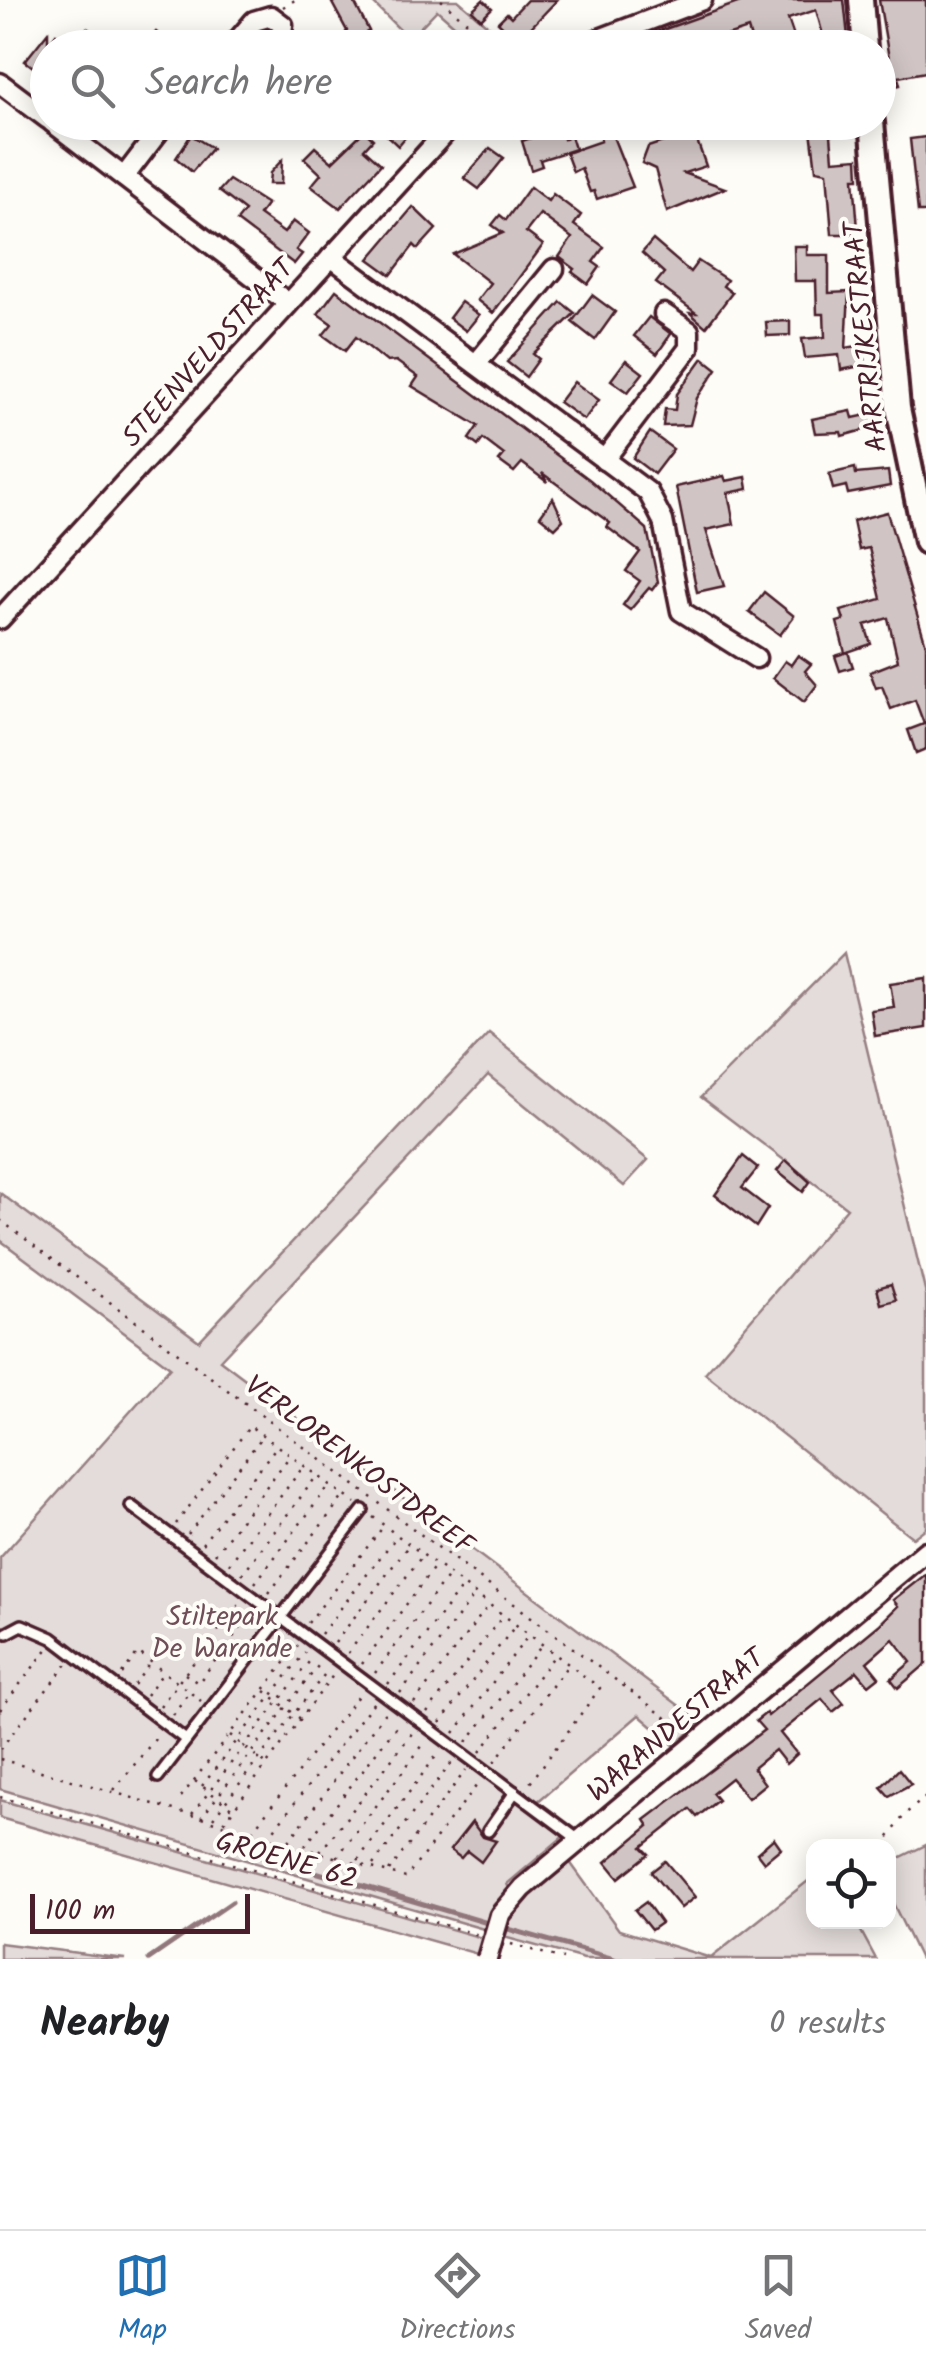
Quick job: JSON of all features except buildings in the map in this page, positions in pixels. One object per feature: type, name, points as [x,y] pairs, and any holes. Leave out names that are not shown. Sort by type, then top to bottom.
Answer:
[{"type":"street","points":[[623,30],[702,0]]},
{"type":"street","points":[[861,0],[864,30]]},
{"type":"street","points":[[246,30],[254,21],[271,16],[283,24],[282,30]]},
{"type":"street","points":[[0,83],[30,106]]},
{"type":"street","points":[[76,140],[288,303]]},
{"type":"street","points":[[124,176],[152,140]]},
{"type":"street","name":"STEENVELDSTRAAT","points":[[0,619],[439,140]]},
{"type":"street","name":"AARTRIJKESTRAAT","points":[[874,140],[898,408],[926,542]]},
{"type":"street","points":[[331,256],[648,492],[663,522],[681,612],[756,658]]},
{"type":"street","points":[[476,364],[554,269]]},
{"type":"street","points":[[604,460],[690,348],[689,331],[664,314]]},
{"type":"street","name":"WARANDESTRAAT","points":[[488,1959],[500,1915],[524,1888],[926,1551]]},
{"type":"lane","points":[[131,1506],[579,1840]]},
{"type":"lane","points":[[158,1777],[363,1510]]},
{"type":"lane","points":[[7,1634],[22,1625],[54,1640],[186,1740]]},
{"type":"lane","points":[[488,1831],[518,1794]]},
{"type":"path","points":[[441,0],[477,30]]},
{"type":"path","name":"VERLORENKOSTDREEF","points":[[0,1220],[696,1740]]},
{"type":"path","points":[[169,1534],[250,1426],[330,1485],[600,1688],[518,1794]]},
{"type":"path","points":[[182,1543],[264,1436]]},
{"type":"path","points":[[195,1553],[277,1446]]},
{"type":"path","points":[[208,1563],[290,1456]]},
{"type":"path","points":[[221,1573],[304,1466]]},
{"type":"path","points":[[235,1583],[317,1476]]},
{"type":"path","points":[[153,1716],[330,1485]]},
{"type":"path","points":[[184,1672],[198,1683],[344,1496]]},
{"type":"path","points":[[301,1632],[384,1526]]},
{"type":"path","points":[[202,1786],[396,1536]]},
{"type":"path","points":[[201,1818],[409,1545]]},
{"type":"path","points":[[341,1662],[422,1555]]},
{"type":"path","points":[[355,1672],[436,1565]]},
{"type":"path","points":[[252,1832],[449,1575]]},
{"type":"path","points":[[268,1837],[463,1585]]},
{"type":"path","points":[[288,1843],[475,1595]]},
{"type":"path","points":[[304,1848],[489,1605]]},
{"type":"path","points":[[320,1852],[503,1616]]},
{"type":"path","points":[[0,1710],[54,1640]]},
{"type":"path","points":[[181,1797],[298,1645],[306,1651]]},
{"type":"path","points":[[114,1685],[138,1652],[210,1708]]},
{"type":"path","points":[[0,1749],[74,1655]]},
{"type":"path","points":[[191,1815],[313,1657]]},
{"type":"path","points":[[126,1695],[151,1662]]},
{"type":"path","points":[[0,1759],[406,1878],[569,1664]]},
{"type":"path","points":[[211,1821],[328,1669],[336,1675],[222,1824]]},
{"type":"path","points":[[139,1704],[164,1672]]},
{"type":"path","points":[[264,1690],[302,1720]]},
{"type":"path","points":[[112,1792],[189,1692]]},
{"type":"path","points":[[229,1734],[267,1765]]},
{"type":"path","points":[[194,1780],[233,1810]]},
{"type":"path","name":"GROENE 62","points":[[0,1797],[488,1937]]},
{"type":"path","points":[[888,1839],[905,1814],[926,1797]]},
{"type":"path","points":[[506,1943],[562,1959]]},
{"type":"shaded area","points":[[736,0],[767,0],[777,30],[655,30]]},
{"type":"green space","points":[[370,0],[458,0],[493,30],[460,30],[437,10],[418,30],[400,30]]},
{"type":"green space","points":[[844,953],[926,1295],[926,1528],[913,1538],[705,1373],[847,1208],[701,1097]]},
{"type":"green space","name":"Stiltepark De Warande","points":[[489,1033],[648,1160],[624,1186],[488,1075],[220,1360],[701,1722],[675,1746],[639,1715],[529,1809],[565,1835],[507,1884],[511,1892],[487,1930],[0,1789],[0,1558],[170,1367],[0,1240],[0,1193],[199,1341]]},
{"type":"green space","points":[[0,1800],[486,1939],[481,1955],[0,1818]]},
{"type":"green space","points":[[926,1845],[926,1959],[920,1959],[896,1909],[896,1860]]},
{"type":"green space","points":[[567,1858],[619,1930],[711,1958],[806,1883],[806,1929],[860,1929],[876,1959],[584,1959],[500,1936],[517,1904]]},
{"type":"green space","points":[[0,1943],[125,1959],[0,1959]]},
{"type":"waterway","points":[[251,1853],[491,1924]]},
{"type":"waterway","points":[[149,1959],[232,1902]]},
{"type":"waterway","points":[[501,1927],[614,1959]]}]
